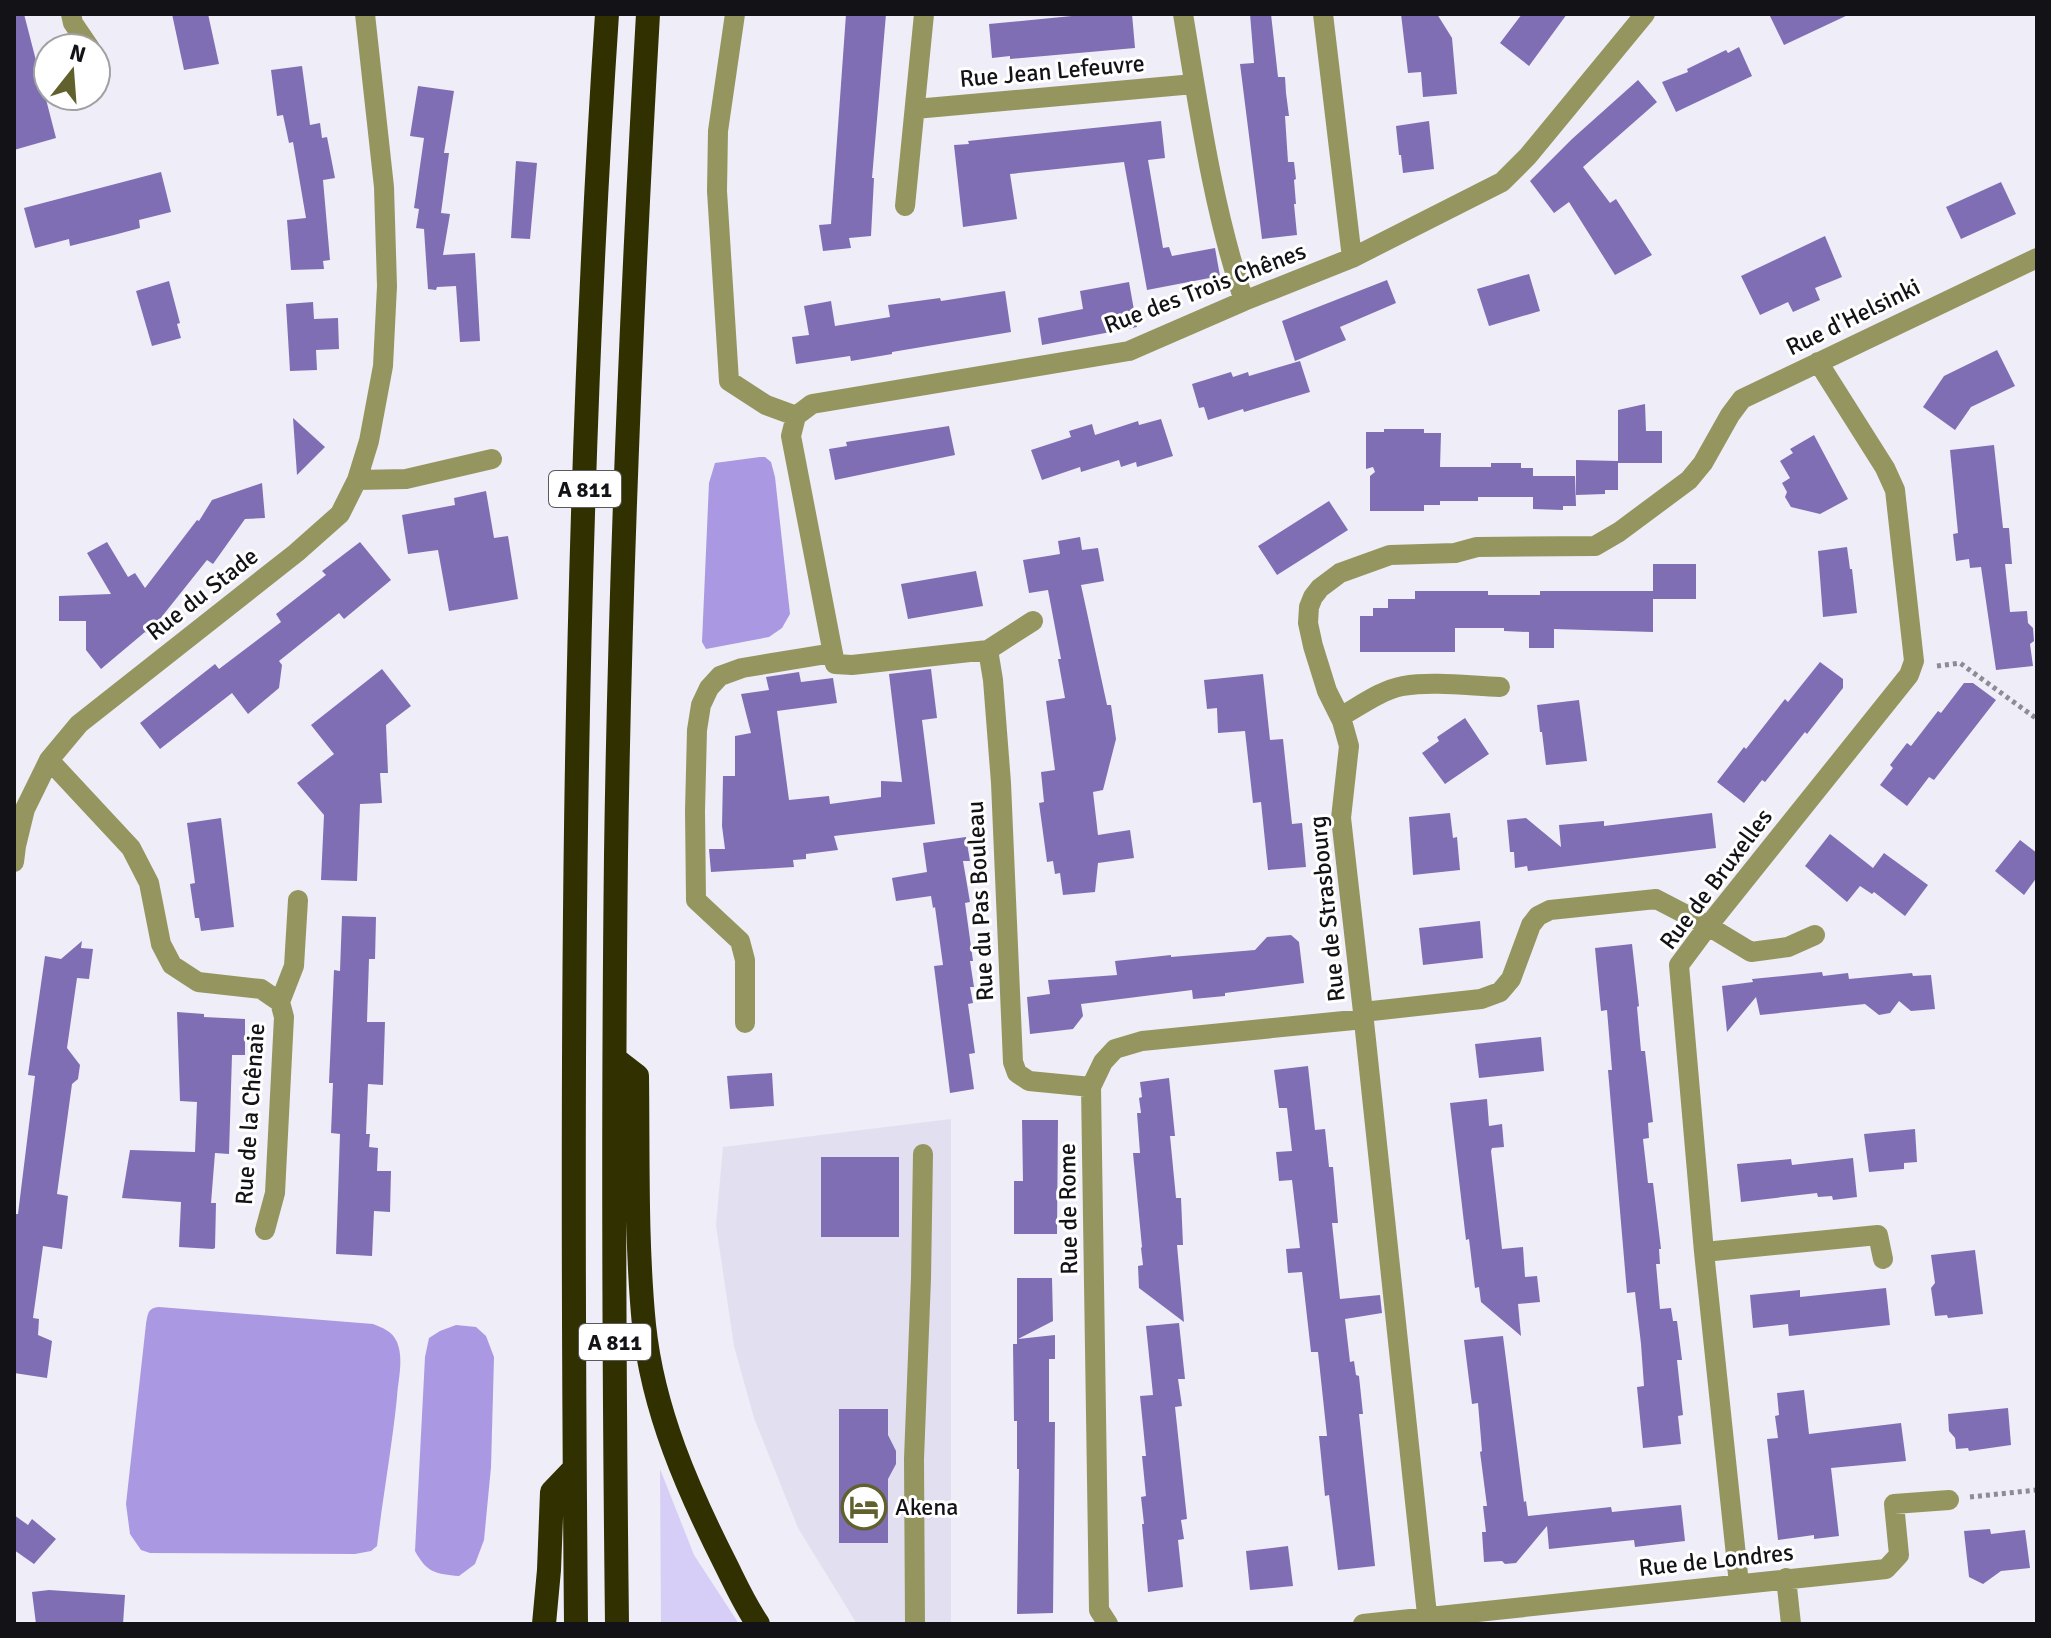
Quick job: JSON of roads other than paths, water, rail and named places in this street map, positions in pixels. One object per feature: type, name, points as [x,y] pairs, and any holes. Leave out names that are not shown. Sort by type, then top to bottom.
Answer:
[{"type":"highway","name":"A 811","points":[[576,1624],[574,1020],[580,650],[588,399],[607,14]]},
{"type":"highway","name":"A 811","points":[[617,1624],[617,837],[625,495],[648,14]]},
{"type":"highway","points":[[615,1059],[637,1076],[639,1244],[645,1328],[657,1396],[682,1471],[705,1525],[743,1602],[758,1624]]},
{"type":"highway","points":[[544,1624],[552,1492],[574,1469]]},
{"type":"street","points":[[71,14],[79,32]]},
{"type":"street","name":"Rue du Stade","points":[[14,862],[25,809],[49,760],[79,724],[296,553],[340,514],[357,480],[369,441],[383,366],[387,286],[384,187],[365,14]]},
{"type":"street","points":[[735,14],[718,131],[717,191],[729,381],[766,405],[796,416],[791,436],[835,664],[852,665],[988,650],[1033,621]]},
{"type":"street","points":[[905,206],[924,14]]},
{"type":"street","points":[[1183,14],[1203,134],[1231,264],[1244,301]]},
{"type":"street","points":[[1323,14],[1352,258]]},
{"type":"street","name":"Rue des Trois Chênes","points":[[796,416],[812,404],[1129,351],[1352,258],[1502,182],[1528,156],[1643,15]]},
{"type":"street","name":"Rue Jean Lefeuvre","points":[[915,109],[1194,84]]},
{"type":"street","name":"Rue d'Helsinki","points":[[1713,447],[1742,399],[2037,258]]},
{"type":"street","name":"Rue de Bruxelles","points":[[1739,1584],[1704,1252],[1679,965],[1912,669],[1914,661],[1895,490],[1885,468],[1818,362]]},
{"type":"street","name":"Rue de Strasbourg","points":[[1428,1621],[1341,818],[1349,746],[1313,646],[1308,623],[1309,607],[1320,588],[1340,573],[1390,555],[1455,553],[1477,547],[1595,546],[1689,480],[1713,447]]},
{"type":"street","points":[[357,480],[406,479],[492,459]]},
{"type":"street","name":"Rue du Pas Bouleau","points":[[988,650],[1001,783],[1013,1062],[1017,1073],[1029,1081],[1091,1087]]},
{"type":"street","points":[[745,1023],[745,960],[740,941],[696,900],[695,784],[701,705],[709,688],[720,676],[742,668],[833,653]]},
{"type":"street","points":[[1340,717],[1401,687],[1500,687]]},
{"type":"street","name":"Rue de la Chênaie","points":[[49,760],[131,848],[149,883],[161,944],[172,965],[198,982],[261,989],[280,1002]]},
{"type":"street","points":[[1091,1087],[1103,1062],[1115,1049],[1142,1041],[1364,1016],[1481,999],[1500,992],[1511,979],[1531,925],[1538,916],[1550,910],[1656,899],[1751,952],[1788,947],[1815,935]]},
{"type":"street","name":"Rue de la Chênaie","points":[[265,1230],[275,1193],[284,1017],[280,1002],[294,966],[298,900]]},
{"type":"street","name":"Rue de Rome","points":[[1091,1087],[1099,1610],[1108,1624]]},
{"type":"street","points":[[915,1624],[914,1459],[923,1154]]},
{"type":"street","points":[[1704,1252],[1878,1235],[1883,1259]]},
{"type":"street","name":"Rue de Londres","points":[[1428,1621],[1886,1569],[1899,1555],[1894,1504],[1949,1500]]},
{"type":"street","points":[[1786,1578],[1791,1624]]},
{"type":"street","points":[[1363,1624],[1428,1621]]},
{"type":"place","name":"Akena","points":[[864,1507]]}]
